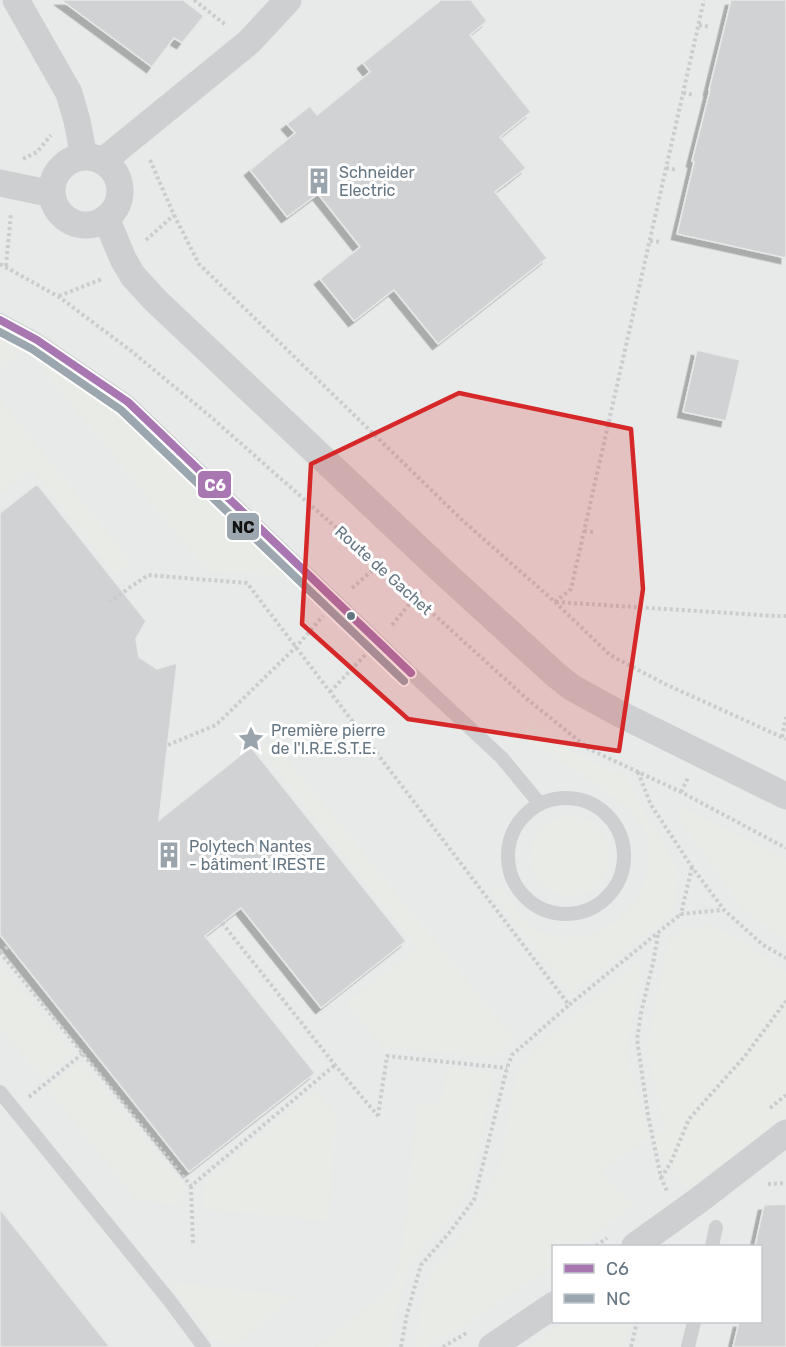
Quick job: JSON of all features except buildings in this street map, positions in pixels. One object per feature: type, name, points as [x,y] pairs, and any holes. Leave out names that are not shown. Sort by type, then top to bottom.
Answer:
[{"type":"street","points":[[16,0],[69,93],[77,121],[93,159],[114,172],[119,181],[120,192],[116,207],[106,219],[88,225],[70,221],[57,208],[52,194],[54,180],[62,167],[69,161],[93,159],[138,134],[249,42],[272,6]]},
{"type":"street","points":[[10,178],[52,194]]},
{"type":"street","points":[[106,219],[123,259],[137,280],[176,320],[440,569],[571,687],[618,713],[786,796]]},
{"type":"street","points":[[636,1245],[786,1133]]},
{"type":"street","points":[[492,1347],[552,1306]]},
{"type":"lane","points":[[0,320],[37,340],[128,402],[502,758],[540,804]]},
{"type":"lane","points":[[566,798],[579,799],[602,810],[619,830],[625,855],[624,868],[613,892],[592,908],[567,914],[542,909],[521,893],[514,882],[508,857],[513,832],[520,821],[540,804],[566,798]]},
{"type":"lane","points":[[0,1092],[169,1300],[204,1347]]},
{"type":"lane","points":[[711,1245],[716,1227]]},
{"type":"lane","points":[[688,1347],[694,1323]]},
{"type":"path","points":[[194,0],[249,42]]},
{"type":"path","points":[[555,602],[571,589],[704,0]]},
{"type":"path","points":[[699,25],[710,27]]},
{"type":"path","points":[[683,93],[694,95]]},
{"type":"path","points":[[6,266],[10,178],[37,152],[56,128],[77,121]]},
{"type":"path","points":[[138,134],[174,215],[199,264],[461,519],[555,602],[610,656],[665,684],[784,738],[786,717]]},
{"type":"path","points":[[666,168],[677,170]]},
{"type":"path","points":[[59,297],[103,279],[174,215]]},
{"type":"path","points":[[650,241],[661,242]]},
{"type":"path","name":"Route de Gachet","points":[[0,264],[59,297],[130,350],[211,417],[567,732],[590,749],[681,792],[786,849]]},
{"type":"path","points":[[584,531],[594,532]]},
{"type":"path","points":[[168,745],[216,724],[296,647],[337,602],[379,565]]},
{"type":"path","points":[[109,602],[148,575],[247,583],[569,1005]]},
{"type":"path","points":[[555,602],[786,616]]},
{"type":"path","points":[[638,771],[651,806],[724,910],[763,945],[786,958]]},
{"type":"path","points":[[681,915],[692,867]]},
{"type":"path","points":[[401,1347],[407,1314],[421,1265],[474,1200],[512,1055],[569,1005],[681,915],[721,910]]},
{"type":"path","points":[[222,923],[378,1116],[387,1056],[507,1068]]},
{"type":"path","points":[[658,934],[637,1039],[648,1115],[661,1178],[668,1194],[683,1212]]},
{"type":"path","points":[[9,946],[0,952],[191,1186],[193,1245]]},
{"type":"path","points":[[661,1178],[689,1119],[746,1056],[786,1001]]},
{"type":"path","points":[[14,1109],[82,1054]]},
{"type":"path","points":[[191,1186],[335,1065]]},
{"type":"path","points":[[631,1347],[637,1323]]},
{"type":"highlighted area","points":[[459,393],[631,429],[643,589],[619,751],[408,719],[302,624],[311,464]]},
{"type":"shaded area","points":[[0,0],[786,0],[786,1347],[0,1347]]},
{"type":"shaded area","points":[[0,326],[31,345],[107,401],[293,577],[207,571],[26,349],[0,370]]},
{"type":"shaded area","points":[[0,399],[132,562],[116,576],[32,469],[0,494]]},
{"type":"shaded area","points":[[531,718],[572,751],[629,778],[643,808],[679,871],[673,914],[571,993],[490,891],[500,884],[518,912],[535,931],[565,938],[598,933],[619,918],[638,898],[647,873],[648,836],[632,812],[586,777],[537,747],[518,732]]},
{"type":"shaded area","points":[[273,741],[516,1040],[494,1058],[383,1047],[346,1003],[417,948],[259,748]]},
{"type":"shaded area","points":[[677,804],[786,860],[786,942],[743,910],[680,821]]},
{"type":"shaded area","points":[[570,816],[585,819],[598,828],[607,841],[610,856],[607,871],[598,884],[585,893],[570,896],[555,893],[542,884],[533,871],[530,856],[533,841],[542,828],[555,819]]},
{"type":"shaded area","points":[[712,925],[736,936],[786,972],[786,1116],[687,1190],[648,1138],[601,1171],[634,1205],[580,1245],[552,1245],[552,1267],[428,1347],[415,1347],[423,1293],[432,1271],[478,1210],[499,1168],[517,1072],[534,1049],[639,961],[643,965],[626,1053],[649,1138],[664,1128],[647,1048],[668,941],[684,928]]},
{"type":"shaded area","points":[[0,964],[73,1053],[42,1079],[0,1027]]},
{"type":"shaded area","points":[[80,1061],[184,1186],[181,1206],[136,1199],[47,1089]]},
{"type":"shaded area","points":[[447,1067],[495,1072],[472,1181],[460,1204],[422,1247],[408,1270],[394,1321],[390,1347],[316,1347],[393,1287],[404,1236],[417,1104],[440,1104]]},
{"type":"shaded area","points":[[315,1090],[336,1114],[329,1221],[203,1209],[204,1182]]},
{"type":"shaded area","points":[[169,1282],[295,1296],[236,1346],[213,1340]]},
{"type":"shaded area","points":[[563,1323],[630,1323],[624,1347],[527,1347]]},
{"type":"transit line","name":"C6","points":[[0,320],[37,340],[128,402],[411,673]]},
{"type":"transit line","name":"NC","points":[[0,332],[32,349],[121,410],[404,681]]},
{"type":"place","name":"Schneider Electric","points":[[319,181]]},
{"type":"place","name":"Première pierre de l'I.R.E.S.T.E.","points":[[251,739]]},
{"type":"place","name":"Polytech Nantes - bâtiment IRESTE","points":[[169,855]]}]
